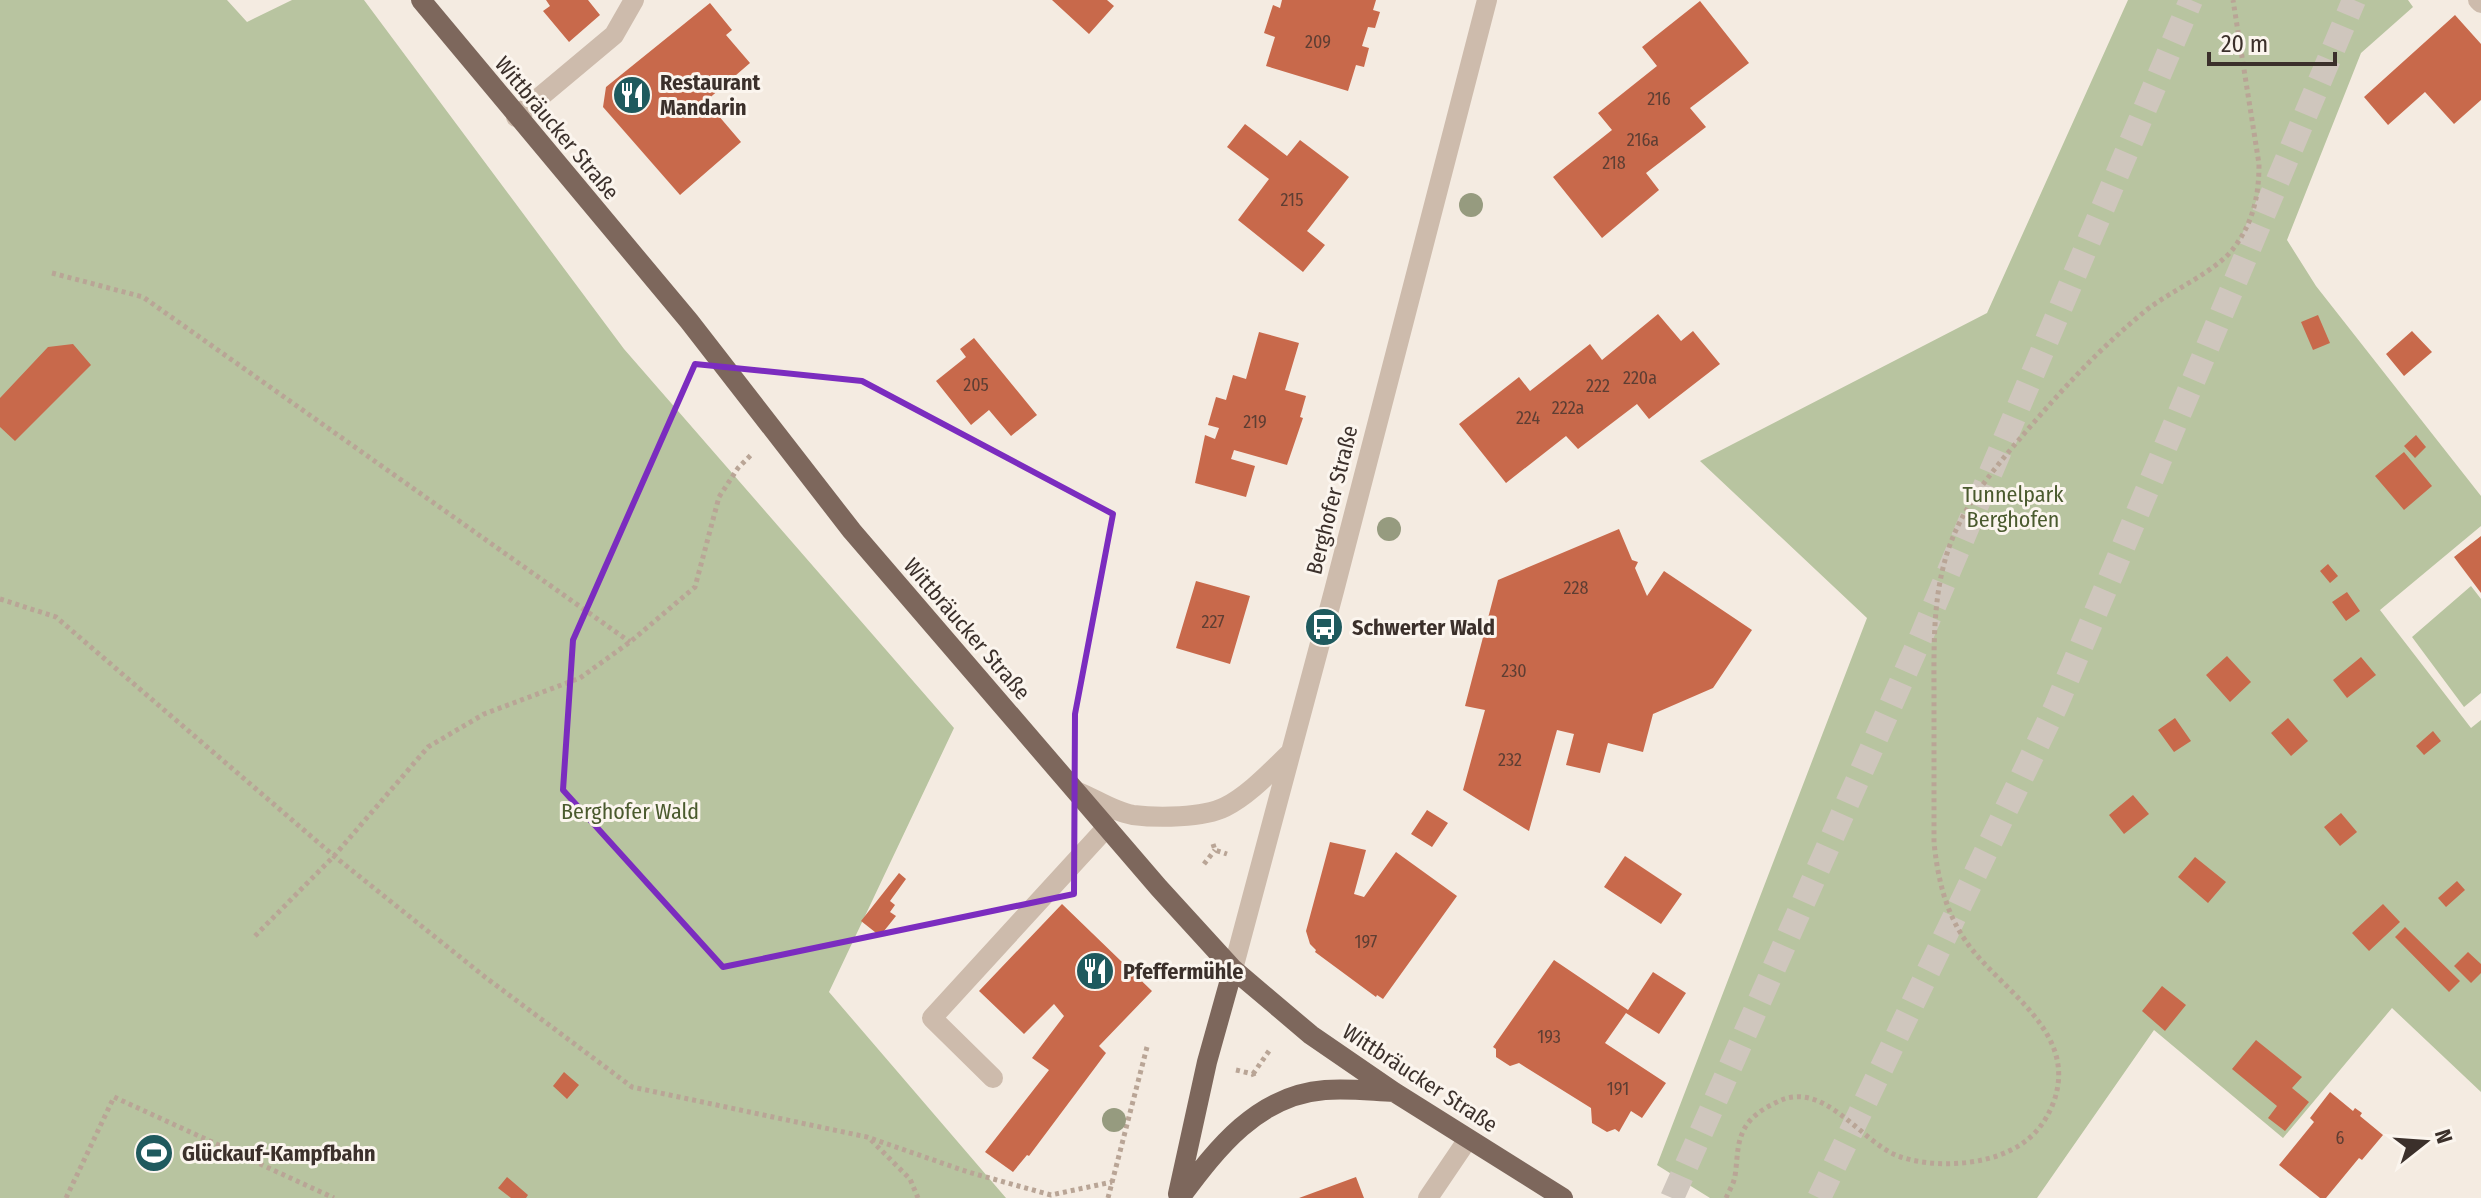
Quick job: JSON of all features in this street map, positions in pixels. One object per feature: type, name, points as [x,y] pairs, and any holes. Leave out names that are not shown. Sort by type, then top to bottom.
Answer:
[{"type":"main road","name":"Wittbräucker Straße","points":[[421,0],[689,321],[852,531],[1233,969],[1311,1035],[1394,1092],[1563,1198]]},
{"type":"main road","name":"Berghofer Straße","points":[[1179,1198],[1207,1062],[1233,969]]},
{"type":"main road","points":[[1179,1198],[1208,1159],[1240,1126],[1292,1096],[1323,1090],[1394,1092]]},
{"type":"street","points":[[516,117],[614,35],[634,0]]},
{"type":"street","name":"Berghofer Straße","points":[[1233,969],[1487,0]]},
{"type":"street","points":[[1076,791],[1131,814],[1167,816],[1205,813],[1224,807],[1263,779],[1291,752]]},
{"type":"street","points":[[993,1078],[932,1018],[1107,827]]},
{"type":"street","points":[[1428,1198],[1468,1139]]},
{"type":"path","points":[[1726,1198],[1735,1179],[1737,1146],[1747,1124],[1764,1108],[1782,1099],[1801,1097],[1821,1102],[1895,1155],[1939,1164],[1979,1160],[2010,1151],[2035,1135],[2049,1114],[2058,1088],[2056,1059],[2045,1030],[1967,942],[1947,908],[1937,875],[1934,843],[1934,620],[1940,579],[1951,541],[1971,500],[1999,462],[2076,374],[2113,337],[2153,305],[2220,263],[2231,252],[2252,218],[2259,192],[2259,164],[2233,0]]},
{"type":"path","points":[[52,273],[143,297],[630,642]]},
{"type":"path","points":[[255,936],[334,856],[428,747],[484,714],[580,678],[630,642],[695,587],[719,497],[738,468],[774,432]]},
{"type":"path","points":[[0,599],[56,617],[334,856],[485,977],[632,1087],[867,1137],[968,1172],[1051,1195],[1112,1182]]},
{"type":"path","points":[[1204,864],[1215,850]]},
{"type":"path","points":[[1108,1198],[1147,1047]]},
{"type":"path","points":[[1253,1074],[1269,1051]]},
{"type":"path","points":[[1235,1070],[1253,1074]]},
{"type":"path","points":[[1253,1074],[1260,1089]]},
{"type":"path","points":[[66,1198],[114,1097],[334,1198]]},
{"type":"path","points":[[867,1137],[910,1179],[918,1198]]},
{"type":"highlighted area","points":[[695,364],[862,381],[1113,514],[1075,714],[1074,894],[723,967],[563,790],[573,640]]},
{"type":"green space","name":"Berghofer Wald","points":[[0,0],[227,0],[247,22],[292,0],[364,0],[624,349],[954,728],[829,992],[1006,1198],[0,1198]]},
{"type":"green space","name":"Tunnelpark Berghofen","points":[[2128,0],[2408,0],[2413,7],[2361,53],[2287,240],[2316,286],[2481,496],[2481,526],[2380,610],[2471,728],[2481,720],[2481,1092],[2392,1008],[2283,1138],[2154,1030],[2037,1198],[1710,1198],[1657,1165],[1867,618],[1700,461],[1987,313]]},
{"type":"green space","points":[[2471,586],[2481,599],[2481,693],[2464,707],[2412,637]]},
{"type":"building","points":[[546,0],[588,0],[600,15],[569,42],[543,11],[550,6]]},
{"type":"building","points":[[1052,0],[1107,0],[1114,6],[1089,34]]},
{"type":"building","points":[[1282,0],[1376,0],[1373,10],[1380,12],[1375,28],[1368,27],[1362,46],[1369,48],[1364,67],[1356,65],[1348,91],[1266,66],[1275,37],[1264,33],[1273,5],[1280,8]]},
{"type":"building","points":[[1700,1],[1749,63],[1690,108],[1706,127],[1646,173],[1659,190],[1602,238],[1553,177],[1612,130],[1598,113],[1657,66],[1642,47]]},
{"type":"building","points":[[710,3],[732,30],[726,35],[750,63],[706,101],[741,142],[680,195],[603,107],[606,87]]},
{"type":"building","points":[[2455,15],[2481,44],[2481,100],[2454,124],[2425,92],[2388,125],[2364,97]]},
{"type":"building","points":[[1245,124],[1287,156],[1300,140],[1349,177],[1307,231],[1325,245],[1303,272],[1238,220],[1269,179],[1227,147]]},
{"type":"building","points":[[1658,314],[1681,341],[1693,331],[1720,364],[1649,419],[1637,404],[1578,449],[1566,436],[1506,483],[1459,424],[1519,377],[1530,391],[1590,344],[1602,360]]},
{"type":"building","points":[[2318,315],[2330,343],[2313,350],[2301,322]]},
{"type":"building","points":[[2412,331],[2432,352],[2404,376],[2386,354]]},
{"type":"building","points":[[1259,332],[1299,343],[1285,390],[1306,396],[1300,417],[1303,418],[1287,465],[1234,450],[1231,459],[1255,466],[1246,497],[1195,483],[1205,435],[1215,439],[1219,428],[1208,425],[1216,397],[1226,400],[1233,375],[1246,379]]},
{"type":"building","points":[[974,338],[1037,415],[1011,436],[989,410],[971,425],[936,381],[966,357],[960,349]]},
{"type":"building","points":[[73,344],[91,365],[15,441],[0,427],[0,398],[48,347]]},
{"type":"building","points":[[2416,435],[2426,447],[2415,458],[2404,446]]},
{"type":"building","points":[[2404,452],[2432,486],[2404,510],[2375,476]]},
{"type":"building","points":[[1619,529],[1632,560],[1638,562],[1635,568],[1647,596],[1664,571],[1752,630],[1713,688],[1653,714],[1643,752],[1608,743],[1600,773],[1566,765],[1574,734],[1557,730],[1529,831],[1463,790],[1485,710],[1465,706],[1498,580]]},
{"type":"building","points":[[2481,536],[2481,593],[2454,557]]},
{"type":"building","points":[[2328,564],[2338,576],[2330,583],[2320,571]]},
{"type":"building","points":[[1196,581],[1250,596],[1230,664],[1176,648]]},
{"type":"building","points":[[2347,592],[2360,611],[2346,621],[2332,602]]},
{"type":"building","points":[[2227,656],[2251,682],[2230,702],[2206,675]]},
{"type":"building","points":[[2361,657],[2376,675],[2347,698],[2333,680]]},
{"type":"building","points":[[2175,718],[2191,741],[2174,752],[2158,730]]},
{"type":"building","points":[[2288,718],[2308,741],[2291,756],[2271,733]]},
{"type":"building","points":[[2433,731],[2441,741],[2424,755],[2416,746]]},
{"type":"building","points":[[2133,795],[2149,814],[2124,834],[2109,815]]},
{"type":"building","points":[[1427,810],[1448,823],[1432,847],[1411,834]]},
{"type":"building","points":[[2341,813],[2357,832],[2340,846],[2324,827]]},
{"type":"building","points":[[1330,842],[1366,850],[1354,894],[1364,897],[1396,852],[1457,896],[1383,999],[1315,952],[1310,944],[1306,931]]},
{"type":"building","points":[[1625,856],[1682,894],[1661,924],[1604,887]]},
{"type":"building","points":[[2195,857],[2226,882],[2208,903],[2178,877]]},
{"type":"building","points":[[899,873],[906,879],[890,901],[895,905],[890,912],[896,916],[880,936],[861,921]]},
{"type":"building","points":[[2457,881],[2465,890],[2446,907],[2438,898]]},
{"type":"building","points":[[1062,904],[1152,991],[1099,1046],[1106,1053],[1029,1156],[1013,1172],[985,1152],[1049,1070],[1032,1058],[1064,1016],[1054,1004],[1024,1034],[979,991]]},
{"type":"building","points":[[2383,904],[2400,922],[2369,951],[2352,933]]},
{"type":"building","points":[[2405,927],[2460,981],[2449,992],[2395,937]]},
{"type":"building","points":[[2468,952],[2481,964],[2481,973],[2471,983],[2454,966]]},
{"type":"building","points":[[1554,960],[1628,1010],[1653,972],[1686,993],[1659,1034],[1626,1013],[1605,1043],[1666,1083],[1642,1118],[1631,1111],[1619,1132],[1615,1129],[1607,1132],[1592,1123],[1591,1108],[1519,1063],[1510,1066],[1496,1057],[1493,1047]]},
{"type":"building","points":[[2162,986],[2186,1005],[2165,1031],[2142,1011]]},
{"type":"building","points":[[2256,1040],[2302,1077],[2292,1088],[2309,1102],[2285,1131],[2268,1118],[2277,1106],[2232,1069]]},
{"type":"building","points":[[564,1072],[579,1085],[567,1099],[553,1086]]},
{"type":"building","points":[[2330,1092],[2353,1111],[2355,1108],[2362,1113],[2360,1116],[2383,1135],[2326,1198],[2320,1198],[2279,1165],[2314,1122],[2310,1118]]},
{"type":"building","points":[[507,1177],[528,1195],[526,1198],[511,1198],[498,1188]]},
{"type":"building","points":[[1356,1177],[1364,1198],[1299,1198]]},
{"type":"tunnel","points":[[1672,1198],[1921,637],[2191,0]]},
{"type":"tunnel","points":[[1819,1198],[2056,706],[2354,0]]},
{"type":"place","name":"Restaurant Mandarin","points":[[632,95]]},
{"type":"place","name":"Schwerter Wald","points":[[1324,627]]},
{"type":"place","name":"Pfeffermühle","points":[[1095,971]]},
{"type":"place","name":"Glückauf-Kampfbahn","points":[[154,1153]]}]
